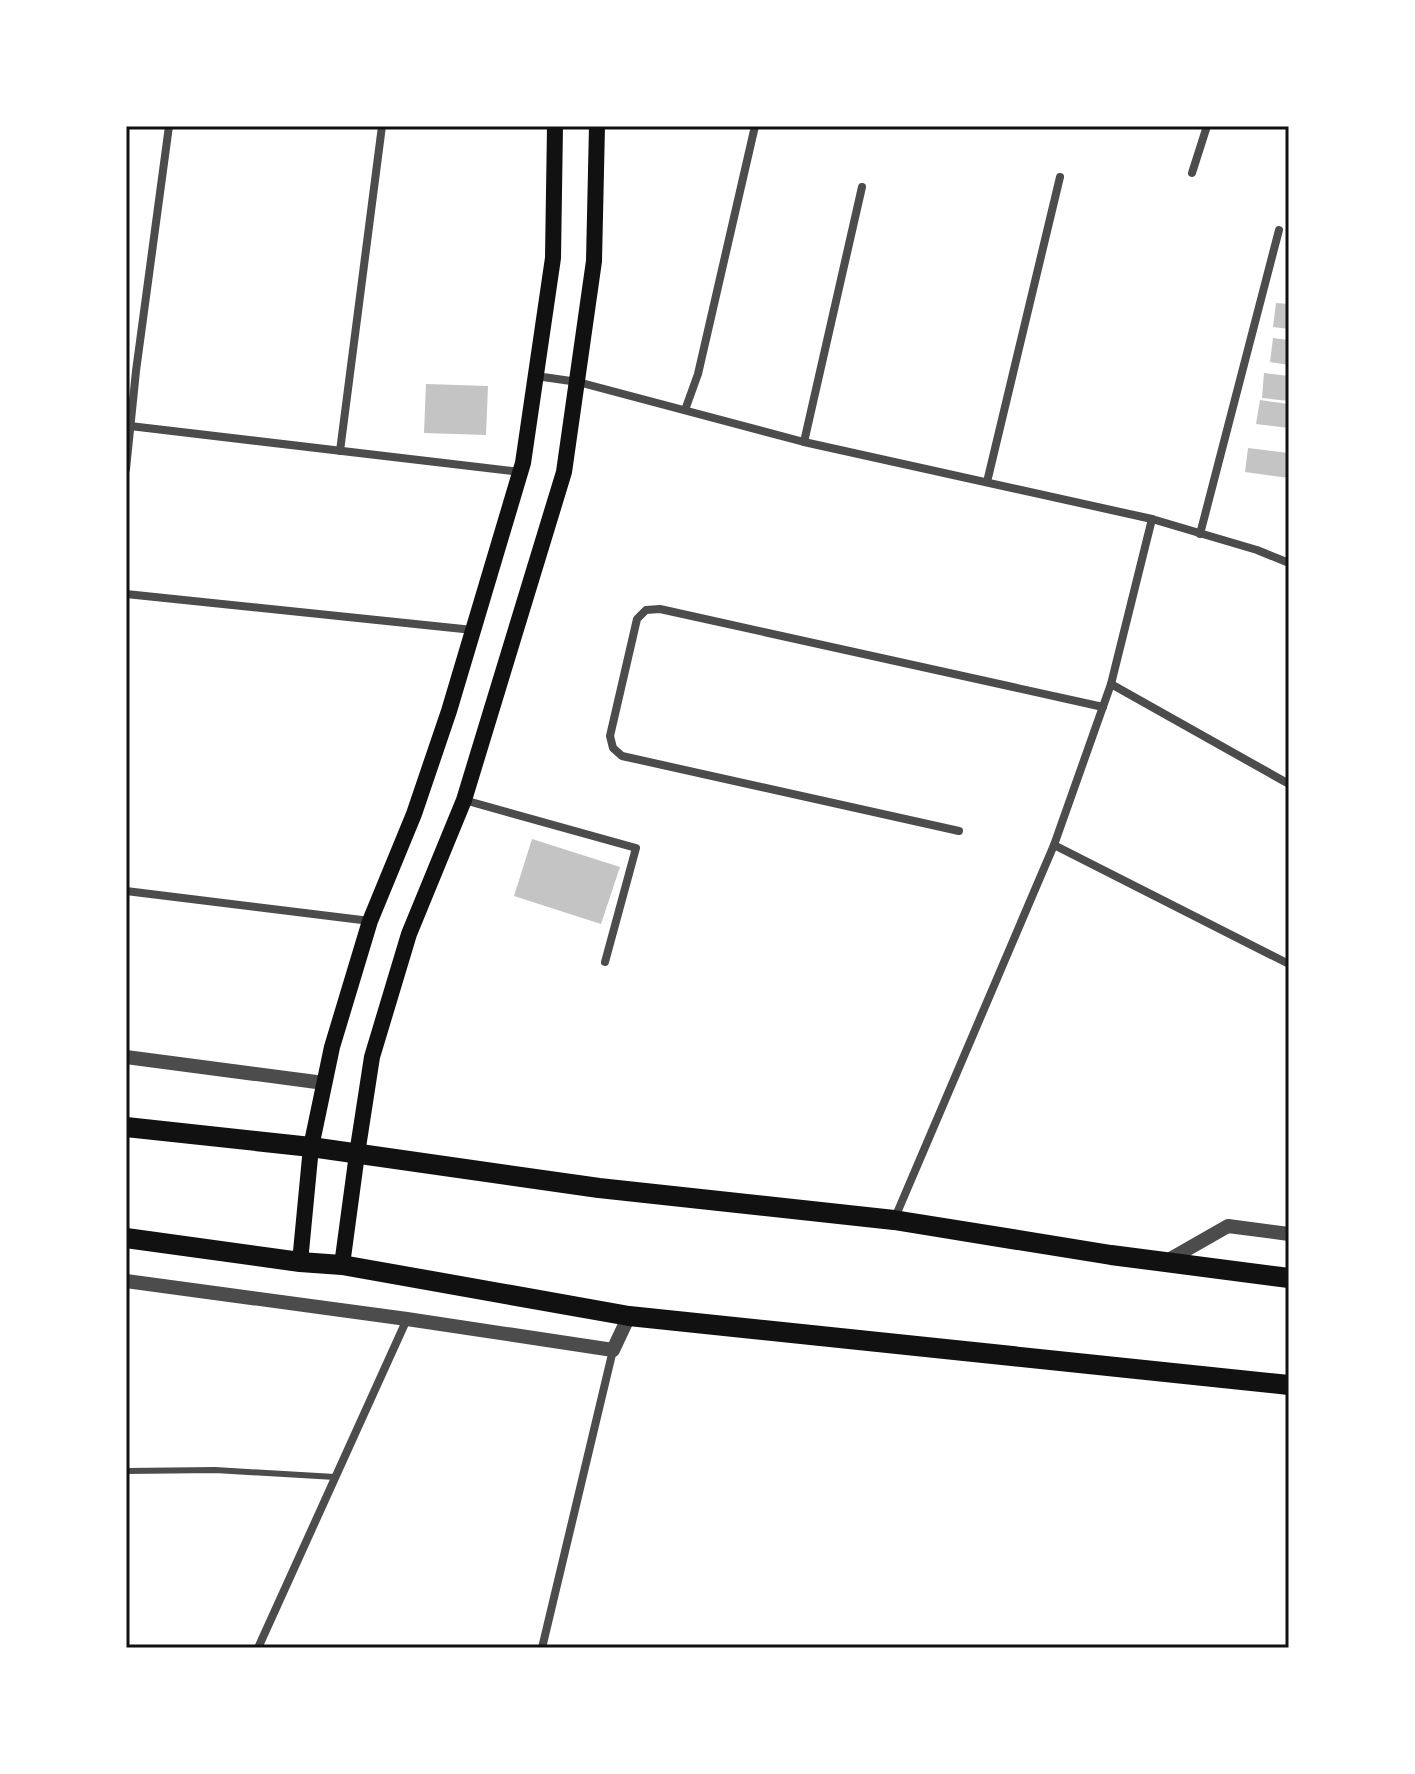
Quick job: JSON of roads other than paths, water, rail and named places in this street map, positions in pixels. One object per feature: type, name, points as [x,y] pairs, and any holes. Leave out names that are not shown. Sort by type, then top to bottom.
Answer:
[{"type":"main road","points":[[300,1262],[311,1147],[332,1047],[370,921],[414,814],[449,711],[520,473],[553,258],[555,126]]},
{"type":"main road","points":[[342,1265],[372,1057],[405,948],[464,800],[564,472],[594,261],[597,126]]},
{"type":"main road","points":[[126,1127],[311,1147],[599,1188],[894,1220],[1289,1278]]},
{"type":"main road","points":[[126,1238],[342,1265],[629,1316],[1289,1385]]},
{"type":"street","points":[[126,469],[131,370],[169,126]]},
{"type":"street","points":[[340,451],[382,126]]},
{"type":"street","points":[[685,410],[698,374],[755,126]]},
{"type":"street","points":[[1192,173],[1207,126]]},
{"type":"street","points":[[987,482],[1060,177]]},
{"type":"street","points":[[804,442],[862,187]]},
{"type":"street","points":[[1200,534],[1279,230]]},
{"type":"street","points":[[536,376],[578,382],[804,442],[1152,519],[1257,550],[1289,563]]},
{"type":"street","points":[[130,426],[520,473]]},
{"type":"street","points":[[894,1220],[1054,845],[1111,684],[1152,519]]},
{"type":"street","points":[[126,594],[473,630]]},
{"type":"street","points":[[959,831],[622,756],[613,748],[610,736],[637,619],[646,610],[660,609],[1103,707]]},
{"type":"street","points":[[1111,684],[1289,784]]},
{"type":"street","points":[[464,800],[636,848],[605,962]]},
{"type":"street","points":[[1054,845],[1289,964]]},
{"type":"street","points":[[126,891],[370,921]]},
{"type":"street","points":[[126,1057],[324,1083]]},
{"type":"street","points":[[1165,1262],[1228,1226],[1289,1234]]},
{"type":"street","points":[[126,1281],[613,1350]]},
{"type":"street","points":[[542,1648],[613,1350],[629,1316]]},
{"type":"street","points":[[258,1648],[407,1319]]},
{"type":"lane","points":[[126,1471],[215,1470],[335,1477]]}]
